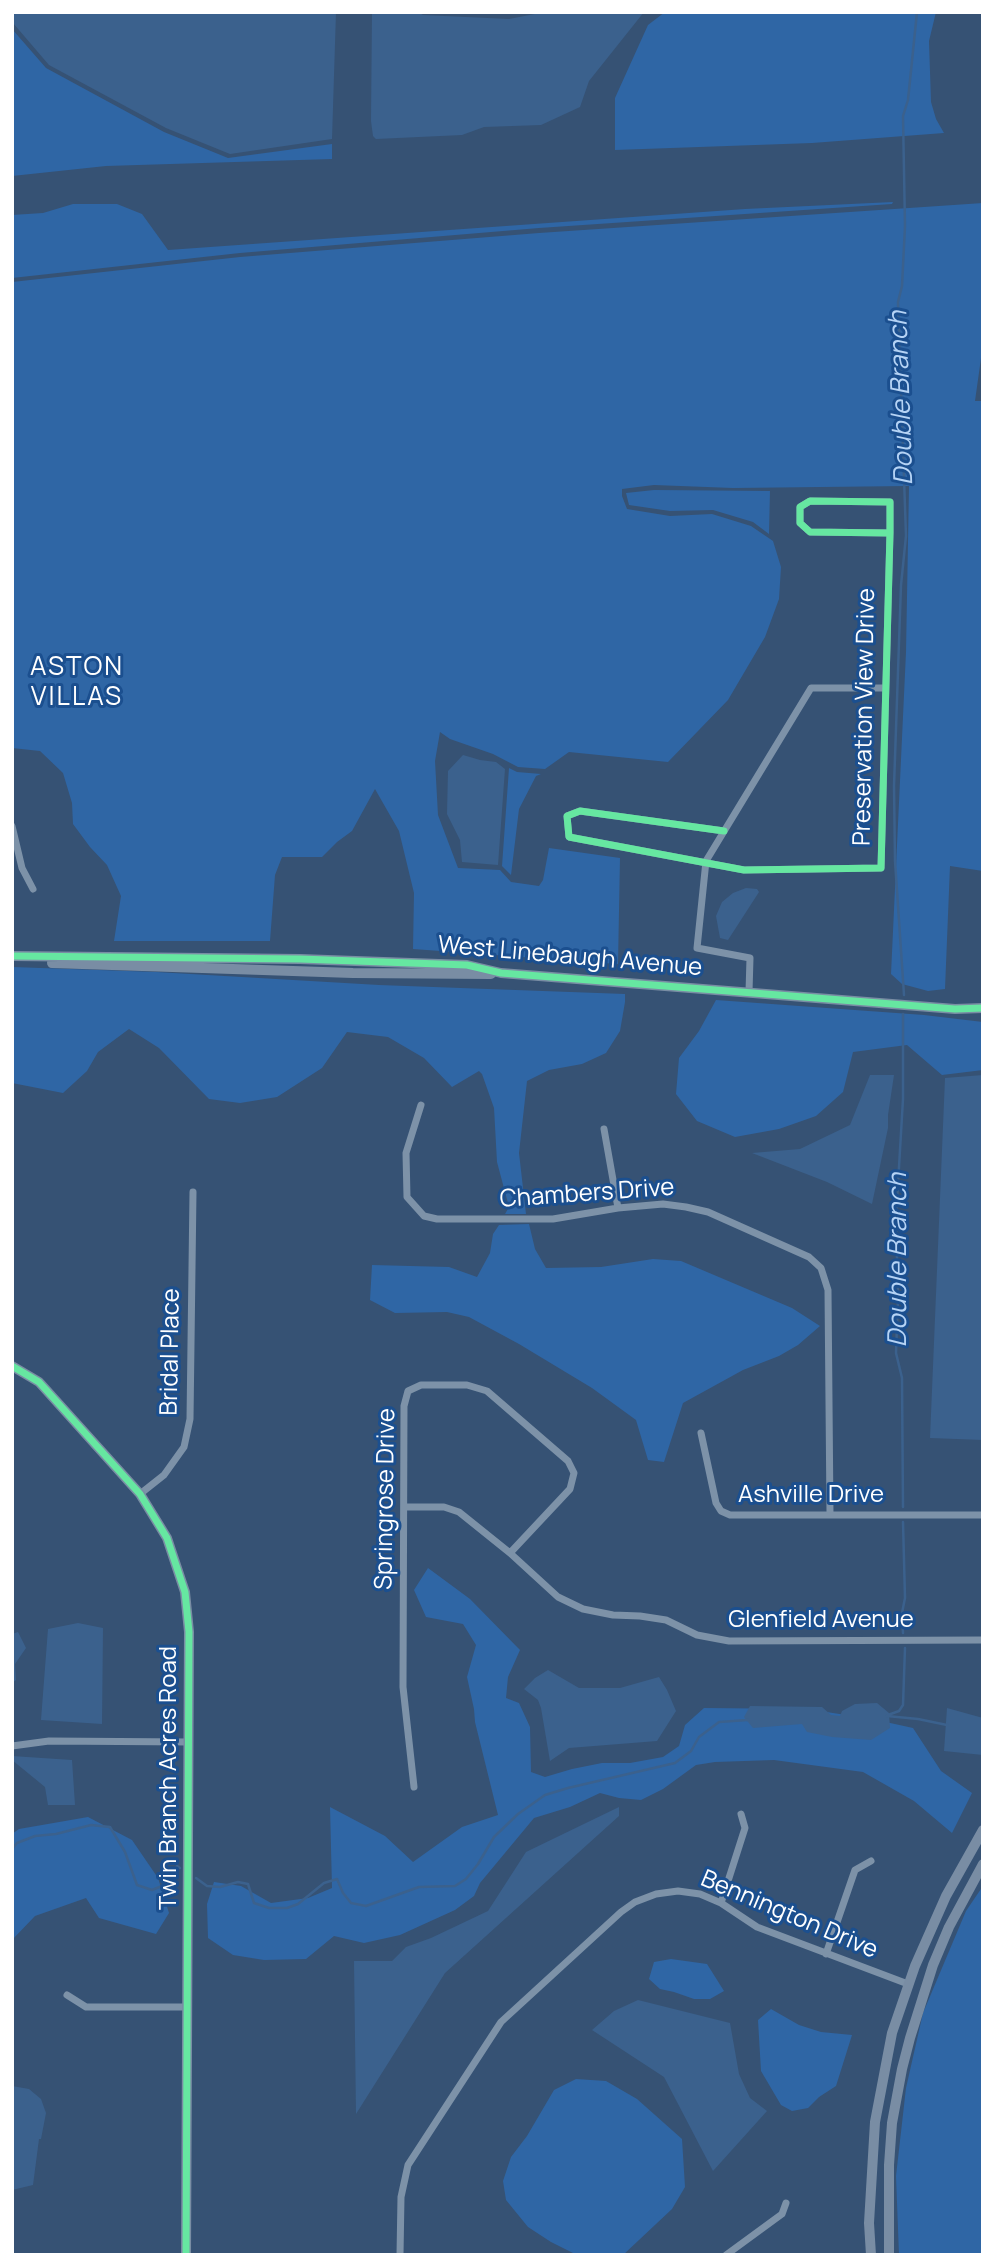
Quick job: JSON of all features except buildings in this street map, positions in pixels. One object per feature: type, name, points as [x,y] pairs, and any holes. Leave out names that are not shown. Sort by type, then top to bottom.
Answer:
[{"type":"street","name":"Preservation View Drive","points":[[724,831],[580,811],[567,816],[569,837],[744,870],[881,868],[890,533],[890,502],[810,500],[800,507],[800,523],[810,532],[890,533]]},
{"type":"street","points":[[749,992],[750,958],[697,948],[705,861],[811,688],[885,688]]},
{"type":"street","points":[[12,826],[22,868],[33,889]]},
{"type":"street","name":"West Linebaugh Avenue","points":[[12,956],[300,965],[353,973],[501,973],[955,1009],[983,1008]]},
{"type":"street","points":[[353,973],[354,960]]},
{"type":"street","name":"West Linebaugh Avenue","points":[[12,962],[300,965],[354,960],[467,965],[501,973]]},
{"type":"street","name":"West Linebaugh Avenue","points":[[955,1009],[983,1016]]},
{"type":"street","name":"Chambers Drive","points":[[421,1105],[406,1153],[407,1197],[424,1216],[437,1219],[553,1219],[618,1208],[663,1205],[697,1209],[808,1257],[821,1268],[828,1290],[830,1514]]},
{"type":"street","points":[[604,1129],[618,1208]]},
{"type":"street","name":"Bridal Place","points":[[140,1494],[164,1475],[184,1447],[190,1419],[192,1192]]},
{"type":"street","name":"Twin Branch Acres Road","points":[[12,1366],[39,1382],[140,1494],[167,1538],[185,1592],[189,1632],[186,2255]]},
{"type":"street","name":"Springrose Drive","points":[[414,1787],[403,1687],[404,1406],[408,1391],[421,1385],[467,1385],[487,1391],[568,1461],[574,1473],[570,1489],[510,1553]]},
{"type":"street","name":"Ashville Drive","points":[[701,1433],[716,1503],[721,1511],[730,1515],[983,1515]]},
{"type":"street","name":"Glenfield Avenue","points":[[404,1507],[444,1507],[459,1512],[510,1553],[558,1597],[583,1609],[666,1620],[697,1635],[729,1641],[983,1640]]},
{"type":"street","points":[[12,1746],[49,1741],[189,1742]]},
{"type":"street","points":[[721,1903],[745,1828],[741,1814]]},
{"type":"street","points":[[871,2255],[870,2212],[875,2122],[892,2033],[908,1984],[946,1896],[983,1830]]},
{"type":"street","points":[[826,1954],[855,1870],[871,1861]]},
{"type":"street","points":[[889,2255],[888,2189],[892,2123],[902,2069],[925,1989],[949,1927],[983,1864]]},
{"type":"street","name":"Bennington Drive","points":[[400,2255],[401,2197],[408,2165],[501,2022],[635,1902],[656,1894],[678,1891],[700,1894],[721,1903],[757,1927],[908,1984]]},
{"type":"street","points":[[908,1984],[925,1989]]},
{"type":"street","points":[[67,1995],[86,2007],[187,2007]]},
{"type":"street","points":[[726,2255],[782,2214],[786,2203]]},
{"type":"shaded area","points":[[12,12],[336,12],[332,139],[230,154],[166,128],[49,65],[13,23]]},
{"type":"shaded area","points":[[372,12],[418,12],[423,15],[509,19],[545,12],[644,12],[589,81],[580,107],[541,125],[484,127],[462,135],[376,139],[371,121]]},
{"type":"shaded area","points":[[665,12],[936,12],[929,41],[931,102],[944,133],[812,143],[615,150],[615,98],[648,25]]},
{"type":"shaded area","points":[[12,29],[46,68],[164,132],[228,158],[332,144],[332,159],[106,166],[12,176]]},
{"type":"shaded area","points":[[893,202],[240,253],[12,278],[12,215],[43,213],[73,204],[117,204],[142,214],[168,250],[745,209]]},
{"type":"shaded area","points":[[983,203],[983,344],[975,401],[983,401],[983,871],[950,866],[945,989],[928,991],[902,984],[891,974],[906,652],[909,486],[733,488],[654,485],[622,489],[627,509],[670,516],[712,514],[751,526],[773,541],[781,567],[779,599],[765,637],[728,700],[668,762],[569,752],[545,769],[518,767],[493,754],[450,739],[440,732],[435,761],[438,815],[458,868],[500,870],[511,882],[539,886],[543,880],[549,848],[620,858],[618,964],[413,949],[414,893],[399,831],[375,789],[352,831],[322,857],[282,857],[275,875],[270,941],[114,941],[121,896],[107,865],[73,824],[72,803],[63,773],[40,751],[12,748],[12,282],[240,257],[539,233]]},
{"type":"shaded area","points":[[654,490],[770,491],[769,534],[753,522],[713,510],[670,511],[629,505],[626,493]]},
{"type":"shaded area","points":[[463,755],[496,762],[505,769],[498,865],[462,862],[460,840],[447,814],[448,771]]},
{"type":"shaded area","points":[[509,768],[517,772],[541,774],[536,776],[519,809],[511,875],[502,866]]},
{"type":"shaded area","points":[[746,888],[757,889],[759,892],[728,940],[720,938],[716,916],[722,902],[733,893]]},
{"type":"shaded area","points":[[12,967],[625,994],[625,1002],[620,1031],[606,1053],[582,1064],[549,1070],[527,1081],[519,1153],[526,1214],[505,1214],[509,1207],[497,1162],[494,1108],[479,1071],[452,1087],[424,1058],[388,1037],[347,1032],[322,1068],[277,1097],[240,1103],[209,1099],[159,1048],[129,1029],[98,1052],[87,1071],[63,1093],[12,1083]]},
{"type":"shaded area","points":[[716,1000],[924,1015],[983,1022],[983,1070],[942,1075],[907,1045],[853,1052],[843,1092],[816,1116],[779,1129],[735,1137],[697,1121],[676,1094],[679,1058],[699,1031]]},
{"type":"shaded area","points":[[870,1075],[894,1075],[888,1128],[872,1204],[827,1182],[752,1153],[800,1149],[850,1125]]},
{"type":"shaded area","points":[[983,1075],[983,1440],[930,1438],[945,1078]]},
{"type":"shaded area","points":[[529,1224],[535,1249],[546,1268],[601,1267],[653,1259],[681,1261],[792,1308],[820,1326],[798,1345],[779,1356],[743,1370],[683,1403],[664,1462],[648,1460],[636,1420],[592,1388],[519,1344],[469,1317],[447,1312],[395,1313],[370,1300],[372,1265],[449,1267],[477,1277],[490,1253],[493,1234],[499,1225]]},
{"type":"shaded area","points":[[428,1568],[470,1599],[520,1650],[508,1677],[506,1698],[519,1703],[530,1727],[531,1772],[545,1777],[602,1763],[630,1763],[663,1757],[679,1746],[685,1725],[704,1708],[807,1709],[913,1728],[941,1771],[972,1793],[952,1833],[914,1801],[863,1772],[774,1760],[696,1765],[663,1789],[641,1800],[600,1793],[570,1807],[534,1818],[480,1883],[474,1896],[455,1910],[400,1935],[364,1943],[334,1936],[306,1959],[264,1960],[233,1955],[208,1938],[207,1904],[214,1882],[241,1886],[271,1903],[308,1898],[332,1888],[330,1807],[385,1836],[413,1862],[462,1827],[498,1815],[467,1677],[476,1645],[463,1624],[426,1617],[414,1590]]},
{"type":"shaded area","points":[[78,1623],[103,1628],[102,1724],[41,1720],[48,1629]]},
{"type":"shaded area","points":[[18,1632],[26,1648],[15,1664],[16,1680],[12,1683],[12,1634]]},
{"type":"shaded area","points":[[548,1670],[579,1688],[620,1688],[659,1677],[676,1711],[657,1741],[569,1748],[550,1761],[541,1708],[538,1700],[524,1689]]},
{"type":"shaded area","points":[[877,1703],[889,1713],[890,1728],[871,1740],[807,1732],[802,1724],[753,1728],[744,1717],[750,1706],[822,1707],[831,1715],[840,1716],[842,1711],[855,1704]]},
{"type":"shaded area","points":[[947,1708],[983,1718],[983,1755],[944,1751]]},
{"type":"shaded area","points":[[12,1756],[72,1760],[75,1805],[48,1805],[45,1787],[12,1760]]},
{"type":"shaded area","points":[[619,1807],[619,1816],[445,1973],[356,2114],[354,1961],[392,1961],[406,1947],[488,1911],[526,1852]]},
{"type":"shaded area","points":[[88,1817],[132,1840],[158,1878],[169,1913],[156,1934],[99,1918],[86,1898],[35,1916],[12,1940],[12,1834],[19,1829]]},
{"type":"shaded area","points":[[983,1886],[983,2255],[899,2255],[896,2176],[906,2088],[923,2013],[966,1911]]},
{"type":"shaded area","points":[[671,1959],[707,1964],[724,1991],[710,1999],[694,1999],[660,1989],[649,1979],[654,1962]]},
{"type":"shaded area","points":[[638,2000],[730,2023],[739,2074],[750,2098],[767,2111],[713,2171],[664,2077],[592,2030],[614,2011]]},
{"type":"shaded area","points":[[771,2009],[799,2025],[821,2032],[852,2035],[836,2086],[808,2108],[792,2111],[781,2105],[761,2071],[758,2020]]},
{"type":"shaded area","points":[[576,2079],[606,2081],[637,2099],[682,2139],[685,2187],[672,2209],[623,2255],[573,2253],[528,2227],[506,2200],[503,2181],[511,2157],[527,2136],[554,2090]]},
{"type":"shaded area","points":[[12,2086],[29,2089],[41,2099],[46,2113],[39,2139],[33,2185],[12,2190]]},
{"type":"waterway","name":"Double Branch","points":[[904,995],[895,861],[894,786],[901,585],[906,536],[898,302],[902,286],[905,226],[903,116],[908,100],[917,12]]},
{"type":"waterway","name":"Double Branch","points":[[903,1014],[903,1099],[896,1218],[896,1353],[902,1378],[903,1507]]},
{"type":"waterway","name":"Double Branch","points":[[903,1522],[903,1633]]},
{"type":"waterway","name":"Double Branch","points":[[888,1715],[899,1711],[903,1705],[905,1648]]},
{"type":"waterway","name":"Double Branch","points":[[887,1716],[947,1725]]},
{"type":"waterway","name":"Double Branch","points":[[196,1878],[207,1886],[220,1887],[238,1882],[248,1884],[254,1903],[269,1908],[287,1908],[298,1904],[324,1883],[337,1879],[351,1903],[366,1906],[419,1887],[455,1886],[466,1879],[478,1864],[494,1837],[518,1814],[545,1795],[675,1763],[691,1751],[699,1737],[719,1722],[748,1720]]},
{"type":"waterway","name":"Double Branch","points":[[12,1849],[17,1843],[35,1836],[91,1825],[110,1827],[125,1852],[137,1885],[152,1890],[167,1884],[177,1866],[180,1868]]},
{"type":"cycle path","points":[[724,831],[580,811],[567,816],[569,837],[744,870],[881,868],[890,533],[810,532],[800,523],[800,507],[810,501],[890,502],[890,533]]},
{"type":"cycle path","points":[[12,956],[300,959],[467,965],[501,973],[955,1009],[983,1008]]},
{"type":"cycle path","points":[[12,1366],[39,1382],[140,1494],[167,1538],[185,1592],[189,1632],[186,2255]]},
{"type":"district","name":"ASTON VILLAS","points":[[77,683]]}]
